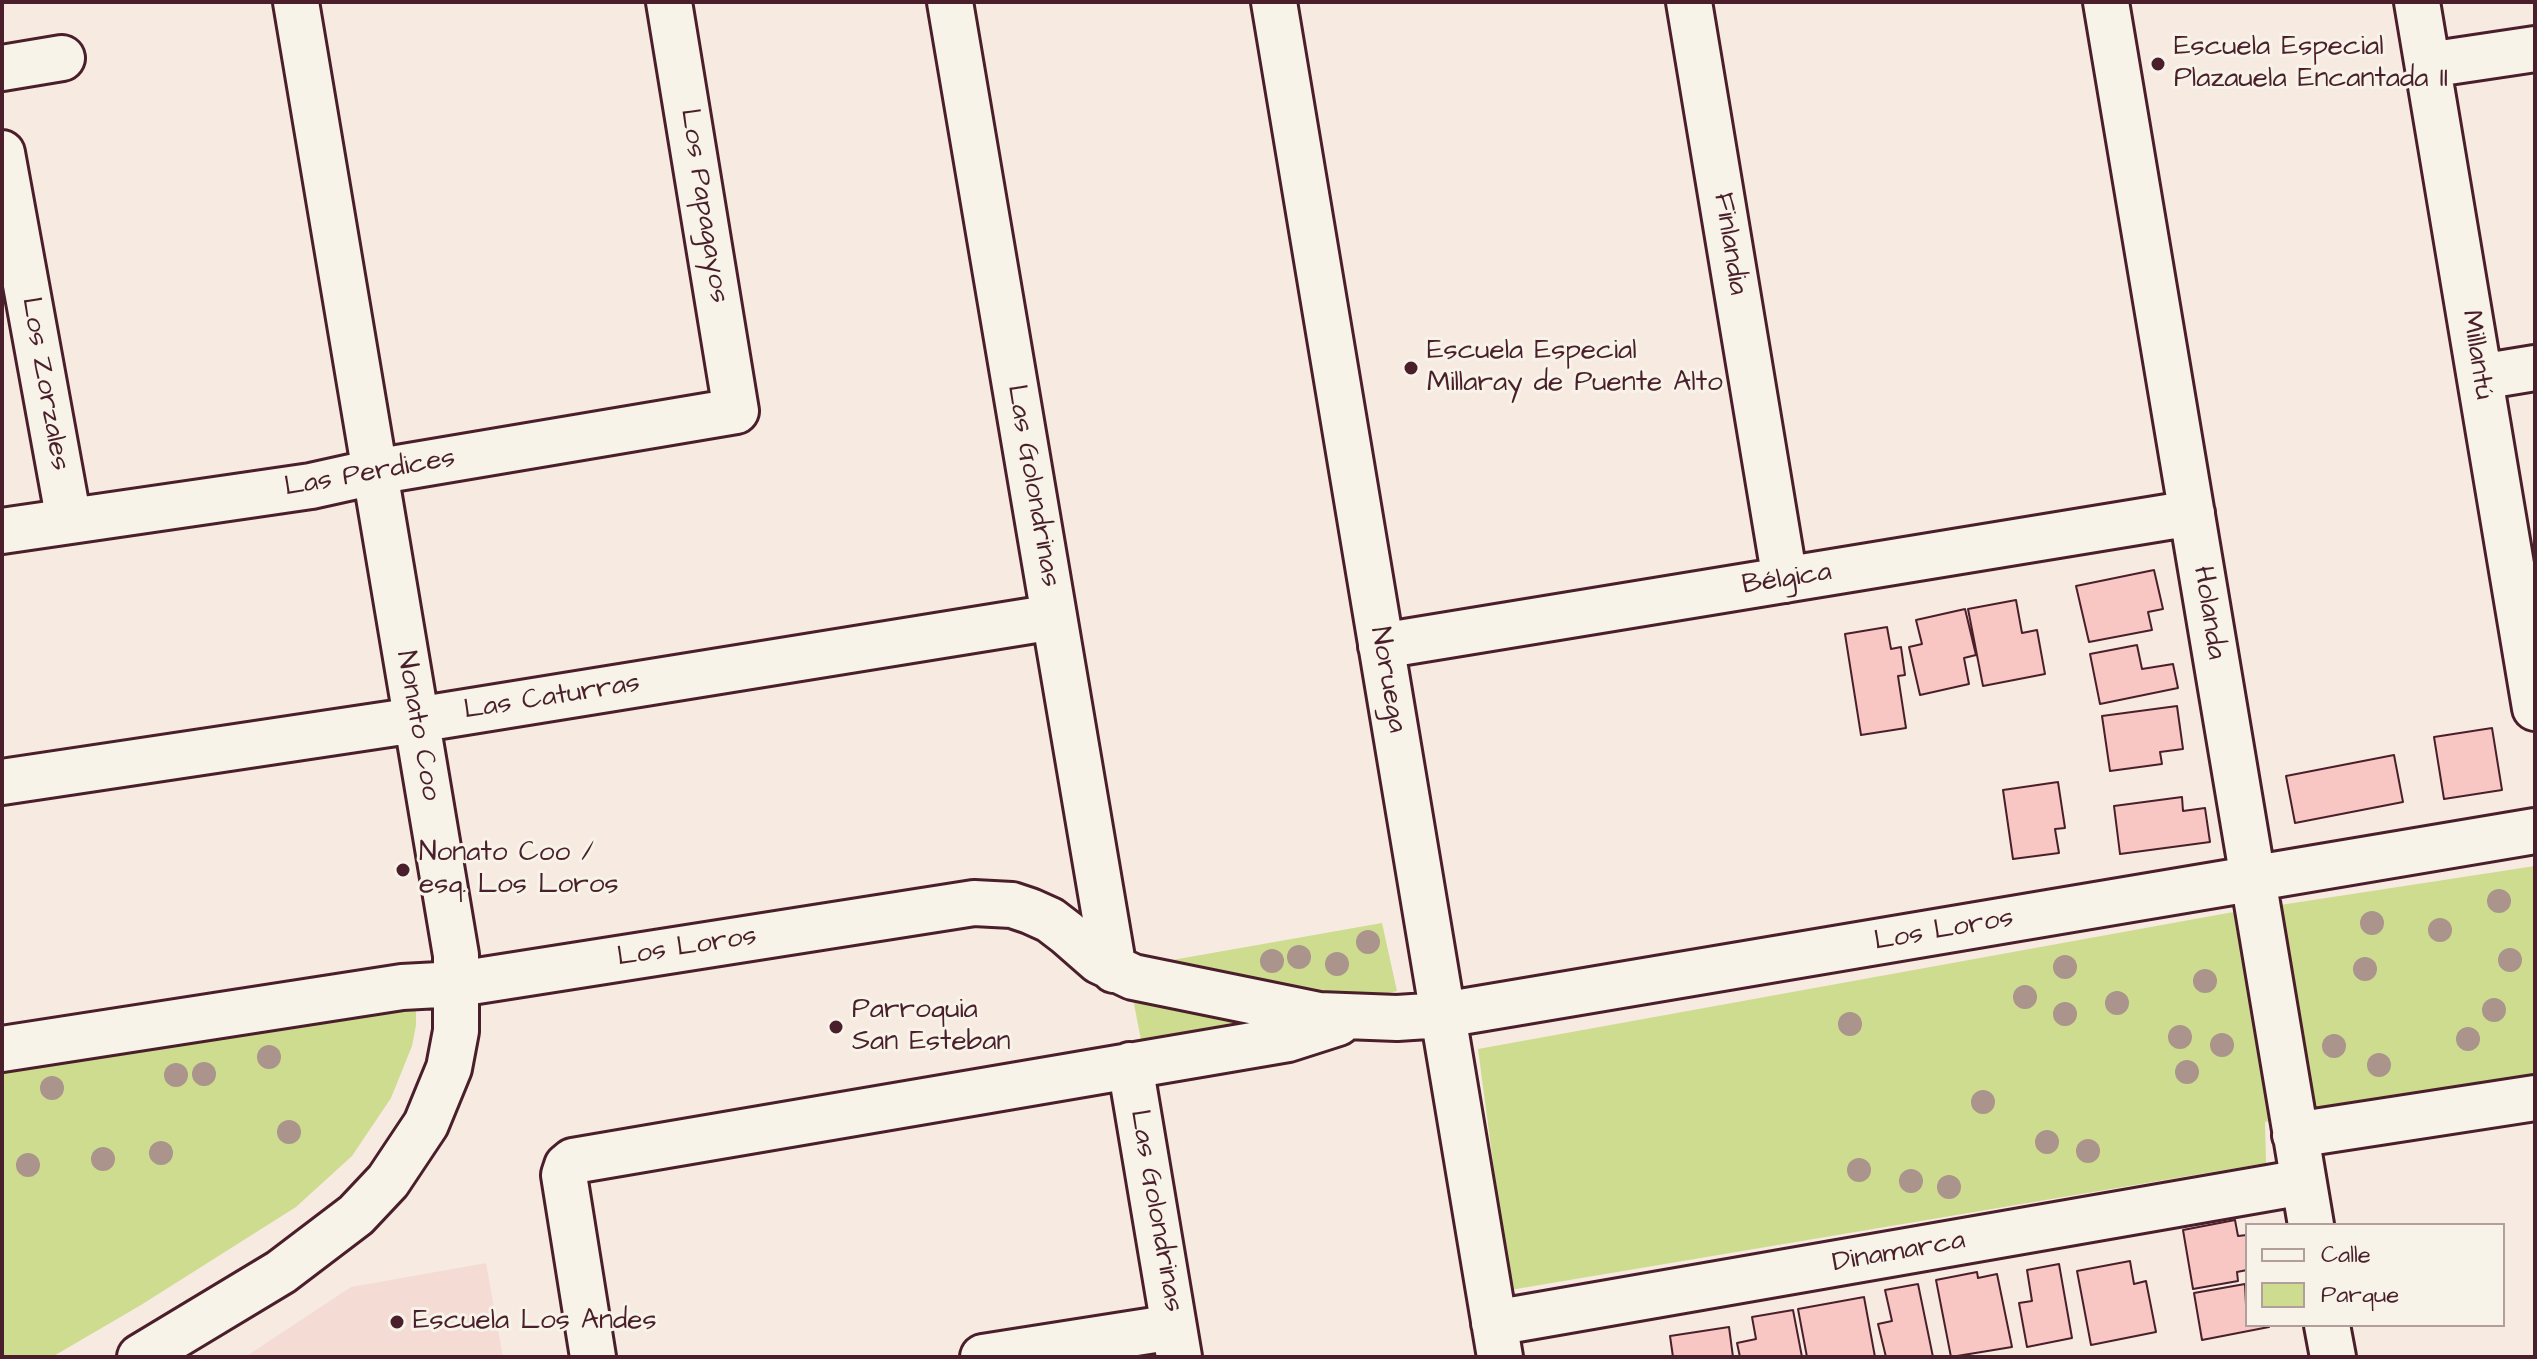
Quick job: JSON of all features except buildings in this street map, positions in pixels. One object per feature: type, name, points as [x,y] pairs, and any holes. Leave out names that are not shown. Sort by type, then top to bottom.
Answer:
[{"type":"street","name":"Nonato Coo","points":[[140,1357],[281,1272],[356,1215],[388,1181],[426,1124],[445,1080],[456,1031],[456,955],[296,2]]},
{"type":"street","name":"Los Papagayos","points":[[669,2],[736,411]]},
{"type":"street","name":"Las Golondrinas","points":[[950,2],[1114,970]]},
{"type":"street","name":"Noruega","points":[[1274,2],[1497,1340]]},
{"type":"street","name":"Finlandia","points":[[1689,2],[1785,580]]},
{"type":"street","name":"Holanda","points":[[2106,2],[2311,1223]]},
{"type":"street","name":"Millantú","points":[[2417,2],[2534,690]]},
{"type":"street","points":[[2428,65],[2535,49]]},
{"type":"street","points":[[2,68],[62,58]]},
{"type":"street","name":"Los Zorzales","points":[[2,153],[69,521]]},
{"type":"street","points":[[2480,377],[2535,368]]},
{"type":"street","name":"Las Perdices","points":[[2,531],[311,486],[374,472],[736,411]]},
{"type":"street","name":"Bélgica","points":[[1381,646],[2192,513]]},
{"type":"street","name":"Las Caturras","points":[[2,782],[416,720],[1054,617]]},
{"type":"street","name":"Los Loros","points":[[2,1049],[402,987],[458,984],[974,903],[1012,905],[1050,920],[1084,950],[1114,970],[1133,977],[1287,1010],[1351,1017],[1443,1015],[2535,831]]},
{"type":"street","name":"Los Loros","points":[[593,1357],[564,1175],[567,1166],[581,1158],[1288,1039],[1351,1017]]},
{"type":"street","name":"Las Golondrinas","points":[[1130,1065],[1176,1342]]},
{"type":"street","points":[[2295,1135],[2535,1098]]},
{"type":"street","name":"Dinamarca","points":[[1497,1340],[2303,1182]]},
{"type":"street","points":[[2327,1327],[2333,1357]]},
{"type":"street","points":[[983,1357],[1176,1342]]},
{"type":"shaded area","name":"Escuela Los Andes","points":[[486,1263],[503,1357],[245,1357],[351,1287]]},
{"type":"green space","points":[[2535,866],[2535,1078],[2265,1122],[2266,1163],[1510,1290],[1478,1049],[2228,913]]},
{"type":"green space","points":[[1382,923],[1397,991],[1143,1050],[1127,968]]},
{"type":"green space","points":[[416,1000],[412,1046],[391,1098],[352,1156],[296,1207],[52,1357],[2,1357],[2,1062]]},
{"type":"place","name":"Escuela Especial Plazauela Encantada II","points":[[2158,64]]},
{"type":"place","name":"Escuela Especial Millaray de Puente Alto","points":[[1411,368]]},
{"type":"place","name":"Nonato Coo / esq. Los Loros","points":[[403,870]]},
{"type":"place","name":"Parroquia San Esteban","points":[[836,1027]]},
{"type":"place","name":"Escuela Los Andes","points":[[397,1322]]}]
